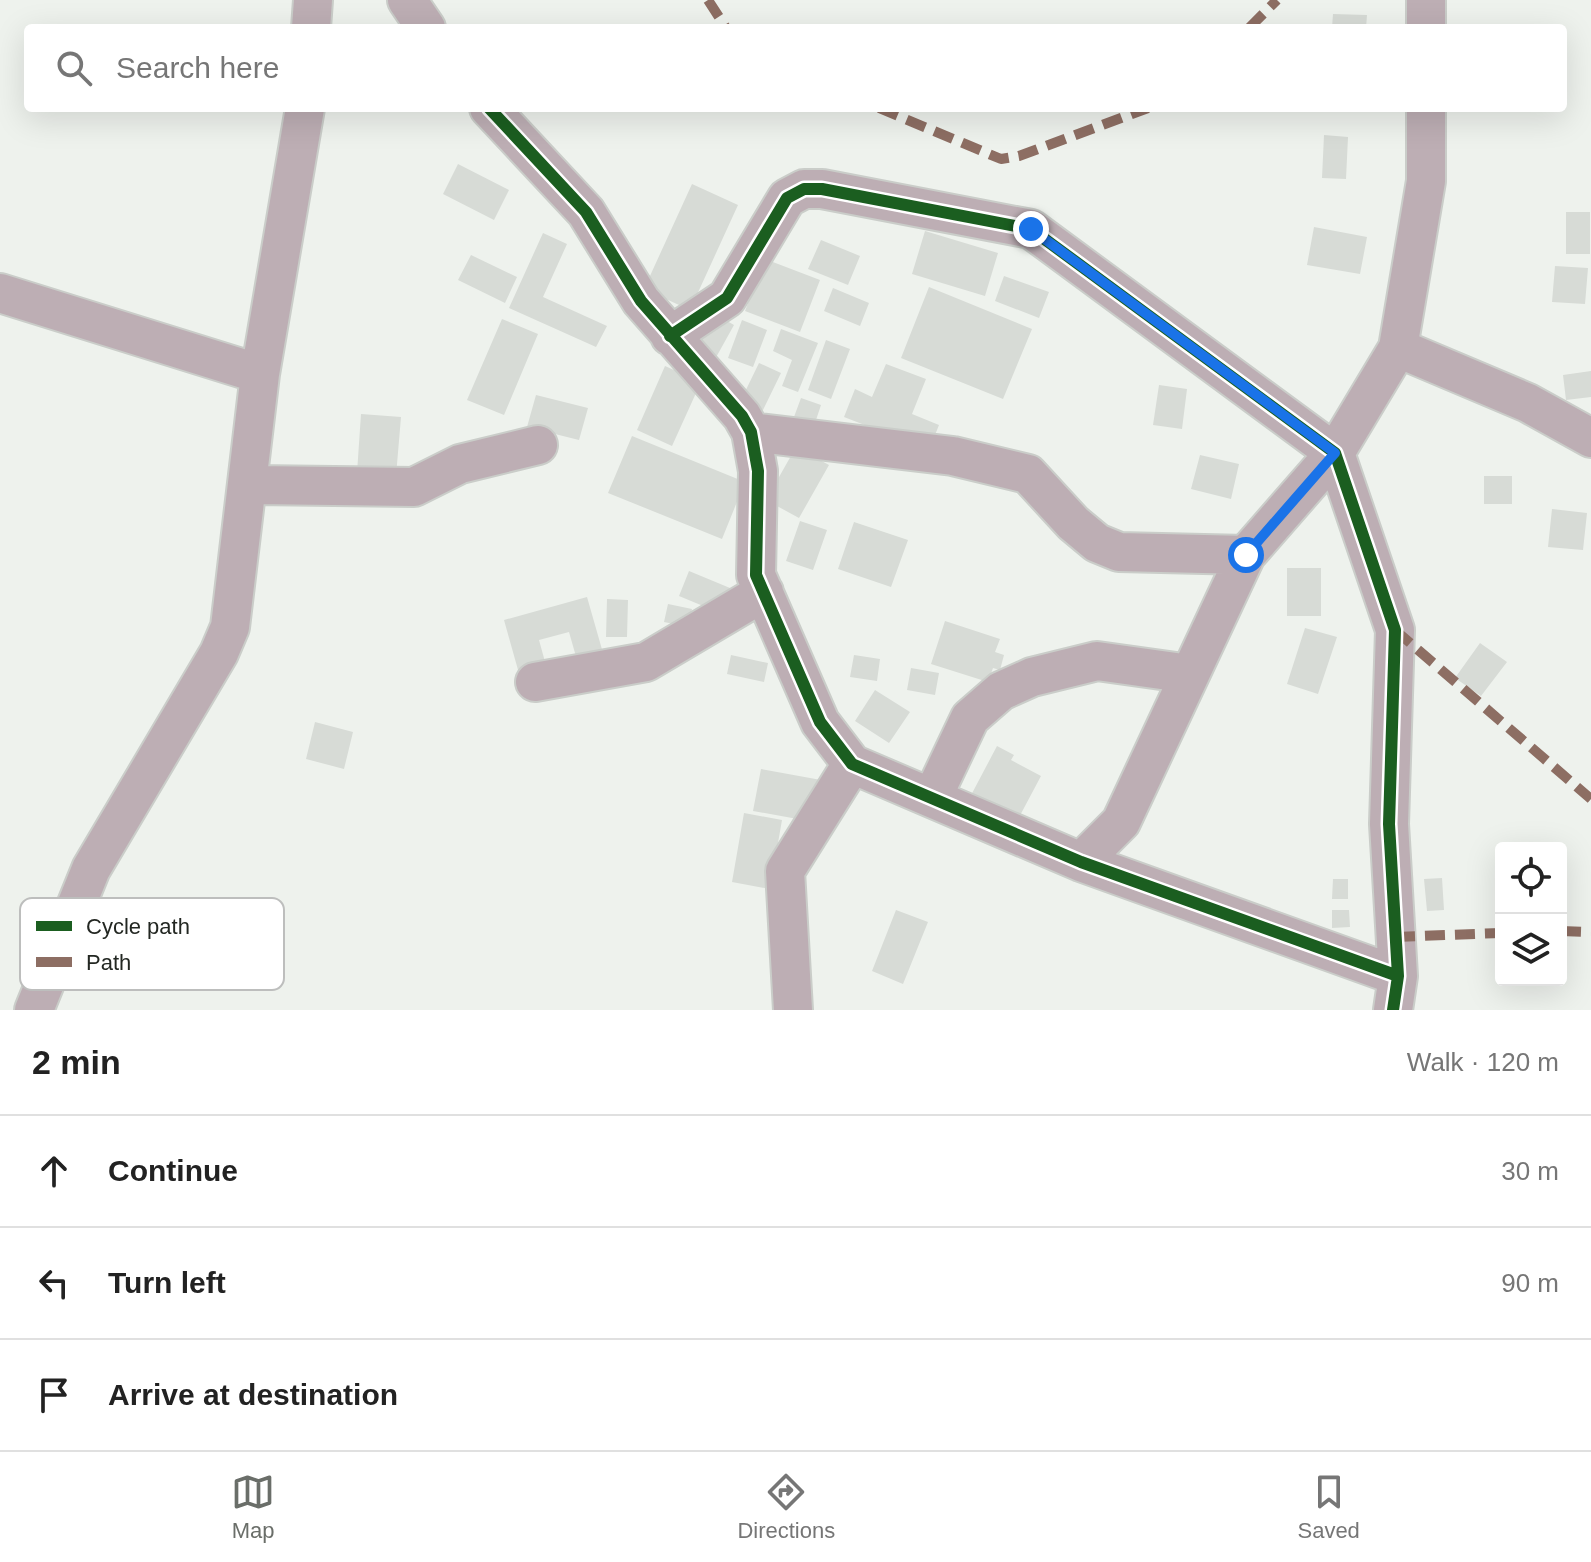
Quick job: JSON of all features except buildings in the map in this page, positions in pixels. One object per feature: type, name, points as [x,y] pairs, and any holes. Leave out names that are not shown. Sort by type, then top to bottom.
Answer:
[{"type":"street","points":[[311,24],[313,0]]},
{"type":"street","points":[[407,0],[423,24]]},
{"type":"street","points":[[1426,0],[1426,24]]},
{"type":"street","points":[[79,898],[91,869],[219,653],[230,627],[260,374],[304,112]]},
{"type":"street","points":[[493,112],[586,212],[632,288],[670,336],[742,416],[751,432],[758,471],[756,575],[820,722],[852,764],[1395,993],[1389,824],[1395,630],[1335,453],[1031,229],[822,189],[804,189],[787,198],[727,298],[670,336]]},
{"type":"street","points":[[1081,862],[1121,822],[1246,555],[1335,453],[1398,348],[1426,181],[1426,112]]},
{"type":"street","points":[[0,293],[260,374]]},
{"type":"street","points":[[1398,348],[1528,403],[1591,438]]},
{"type":"street","points":[[751,432],[953,456],[1028,474],[1073,523],[1097,543],[1119,552],[1246,555]]},
{"type":"street","points":[[248,485],[414,487],[460,464],[538,445]]},
{"type":"street","points":[[535,682],[646,662],[764,592]]},
{"type":"street","points":[[932,798],[970,718],[1001,691],[1032,677],[1097,661],[1190,674]]},
{"type":"street","points":[[793,1010],[785,871],[852,764]]},
{"type":"street","points":[[34,1010],[42,990]]},
{"type":"marked path","points":[[708,0],[723,24]]},
{"type":"marked path","points":[[1253,24],[1277,0]]},
{"type":"marked path","points":[[889,112],[1001,159],[1019,156],[1137,112]]},
{"type":"marked path","points":[[1395,630],[1591,799]]},
{"type":"marked path","points":[[1567,931],[1591,932]]},
{"type":"marked path","points":[[1395,937],[1495,933]]},
{"type":"cycle path","points":[[493,112],[586,212],[641,301],[742,416],[751,432],[758,471],[756,575],[820,722],[852,764],[1081,862],[1398,976]]},
{"type":"cycle path","points":[[670,336],[727,298],[787,198],[804,189],[822,189],[1031,229],[1335,453],[1395,630],[1389,824],[1398,976],[1393,1010]]},
{"type":"route","points":[[1031,229],[1335,453],[1246,555]]}]
